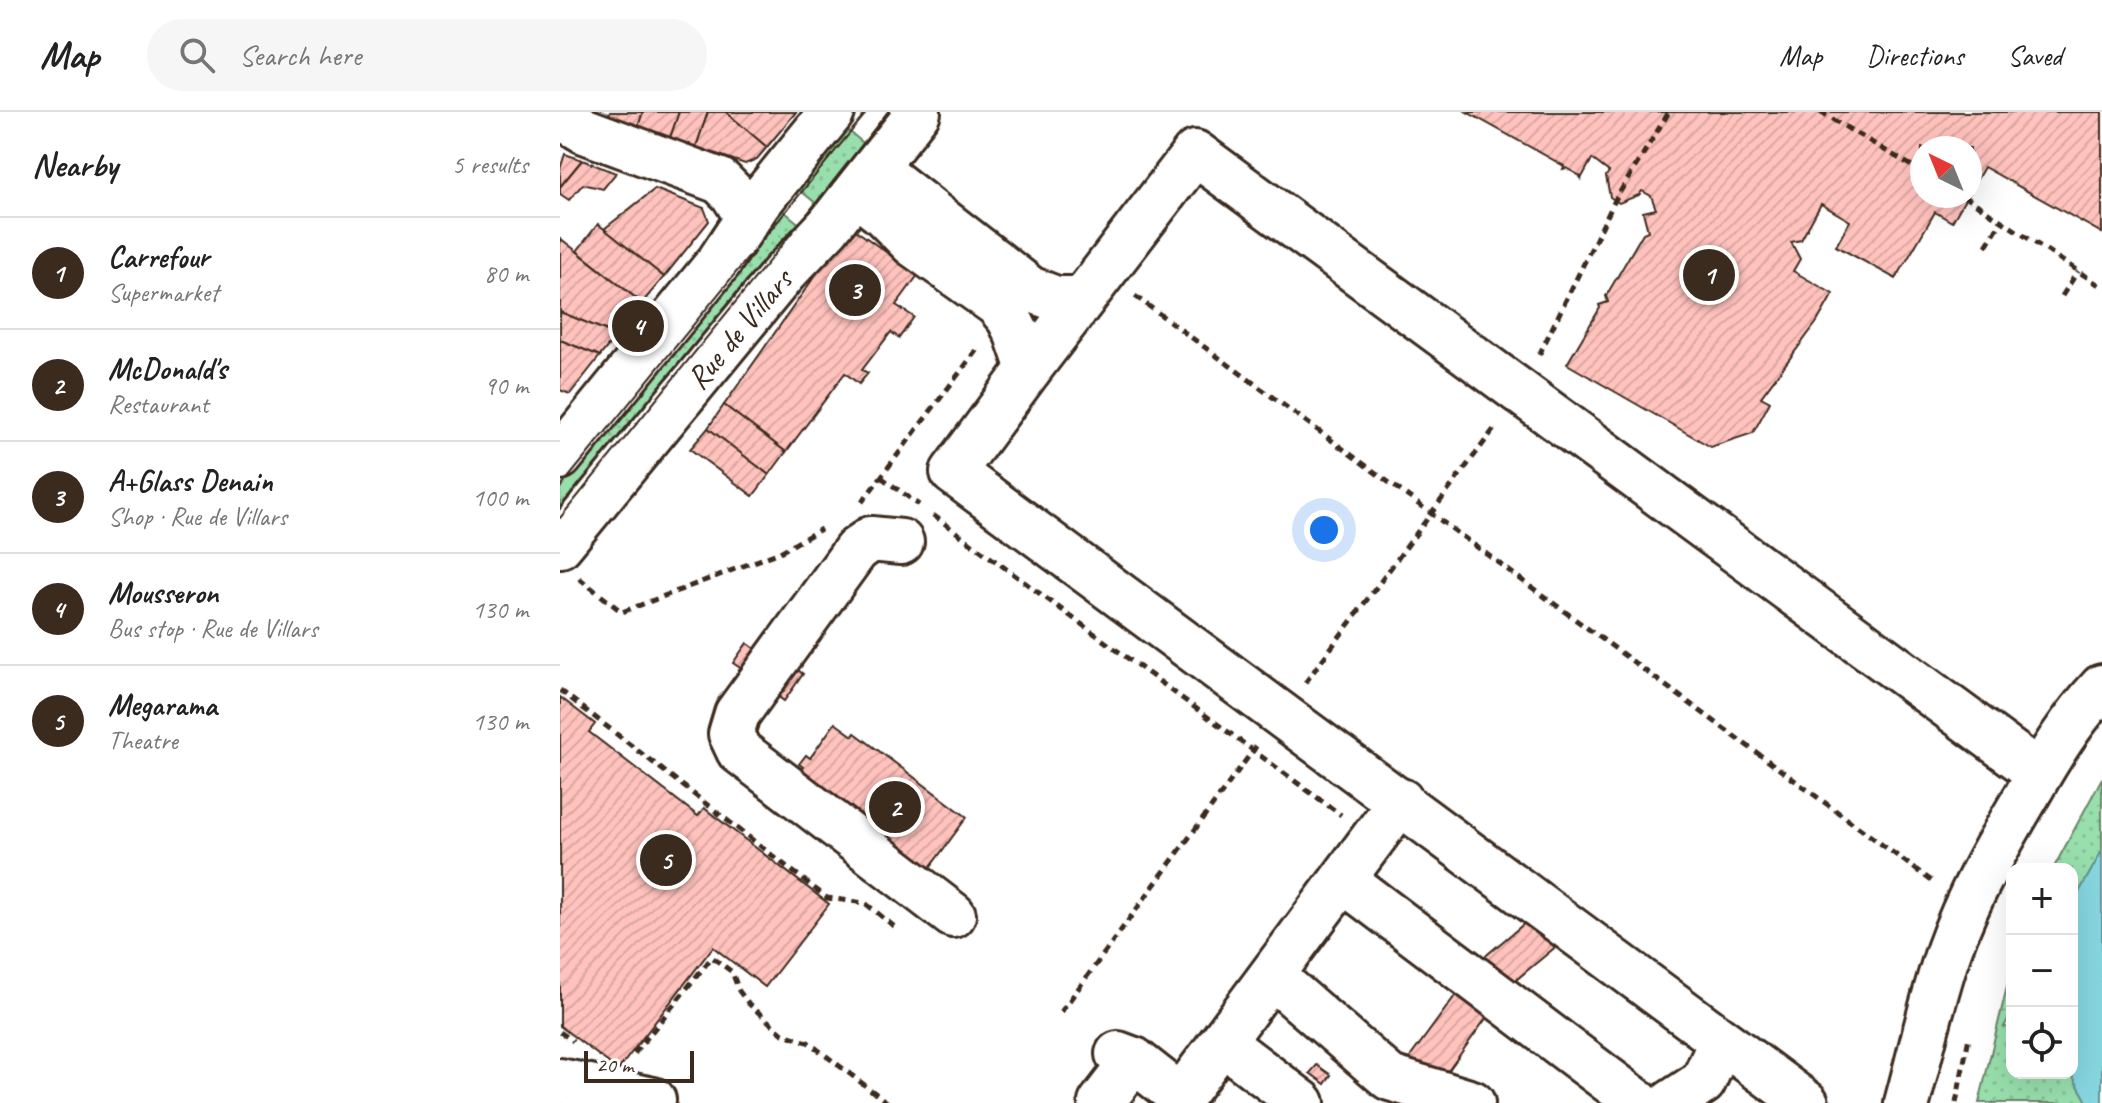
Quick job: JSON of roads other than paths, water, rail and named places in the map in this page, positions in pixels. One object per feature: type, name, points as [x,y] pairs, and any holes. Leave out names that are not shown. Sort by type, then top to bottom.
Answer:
[{"type":"street","name":"Rue de Villars","points":[[560,457],[719,262],[748,218],[832,112]]},
{"type":"street","name":"Rue de Villars","points":[[565,558],[784,273],[815,242],[866,181],[918,112]]},
{"type":"street","points":[[560,116],[585,131],[720,181],[733,194],[748,218]]},
{"type":"street","points":[[1806,1103],[953,472],[1195,153],[2039,773]]},
{"type":"street","points":[[866,181],[1045,297],[1056,299],[1092,285]]},
{"type":"street","points":[[866,181],[883,214],[913,244],[997,304],[1009,318],[1029,369]]},
{"type":"street","points":[[901,542],[871,539],[856,550],[737,714],[731,734],[739,751],[953,915]]},
{"type":"street","points":[[1907,1103],[1939,985],[1967,907],[1988,862],[2039,773],[2077,715],[2102,687]]},
{"type":"street","points":[[1101,1103],[1126,1057],[1179,1100],[1401,801]]},
{"type":"street","points":[[1343,880],[1639,1103]]},
{"type":"street","points":[[1272,976],[1390,1078],[1472,1103]]},
{"type":"street","points":[[1671,1103],[1703,1082],[1721,1042]]},
{"type":"street","points":[[1223,1043],[1302,1103]]},
{"type":"street","points":[[572,1065],[652,1102]]},
{"type":"water","points":[[2102,851],[2102,1103],[2088,1103],[2074,1079],[2078,1079],[2078,894]]},
{"type":"tram line","points":[[560,488],[867,112]]},
{"type":"tram line","points":[[560,518],[890,112]]},
{"type":"place","name":"Carrefour","points":[[1709,275]]},
{"type":"place","name":"A+Glass Denain","points":[[855,290]]},
{"type":"place","name":"Mousseron","points":[[638,326]]},
{"type":"place","name":"McDonald's","points":[[895,807]]},
{"type":"place","name":"Megarama","points":[[666,860]]}]
